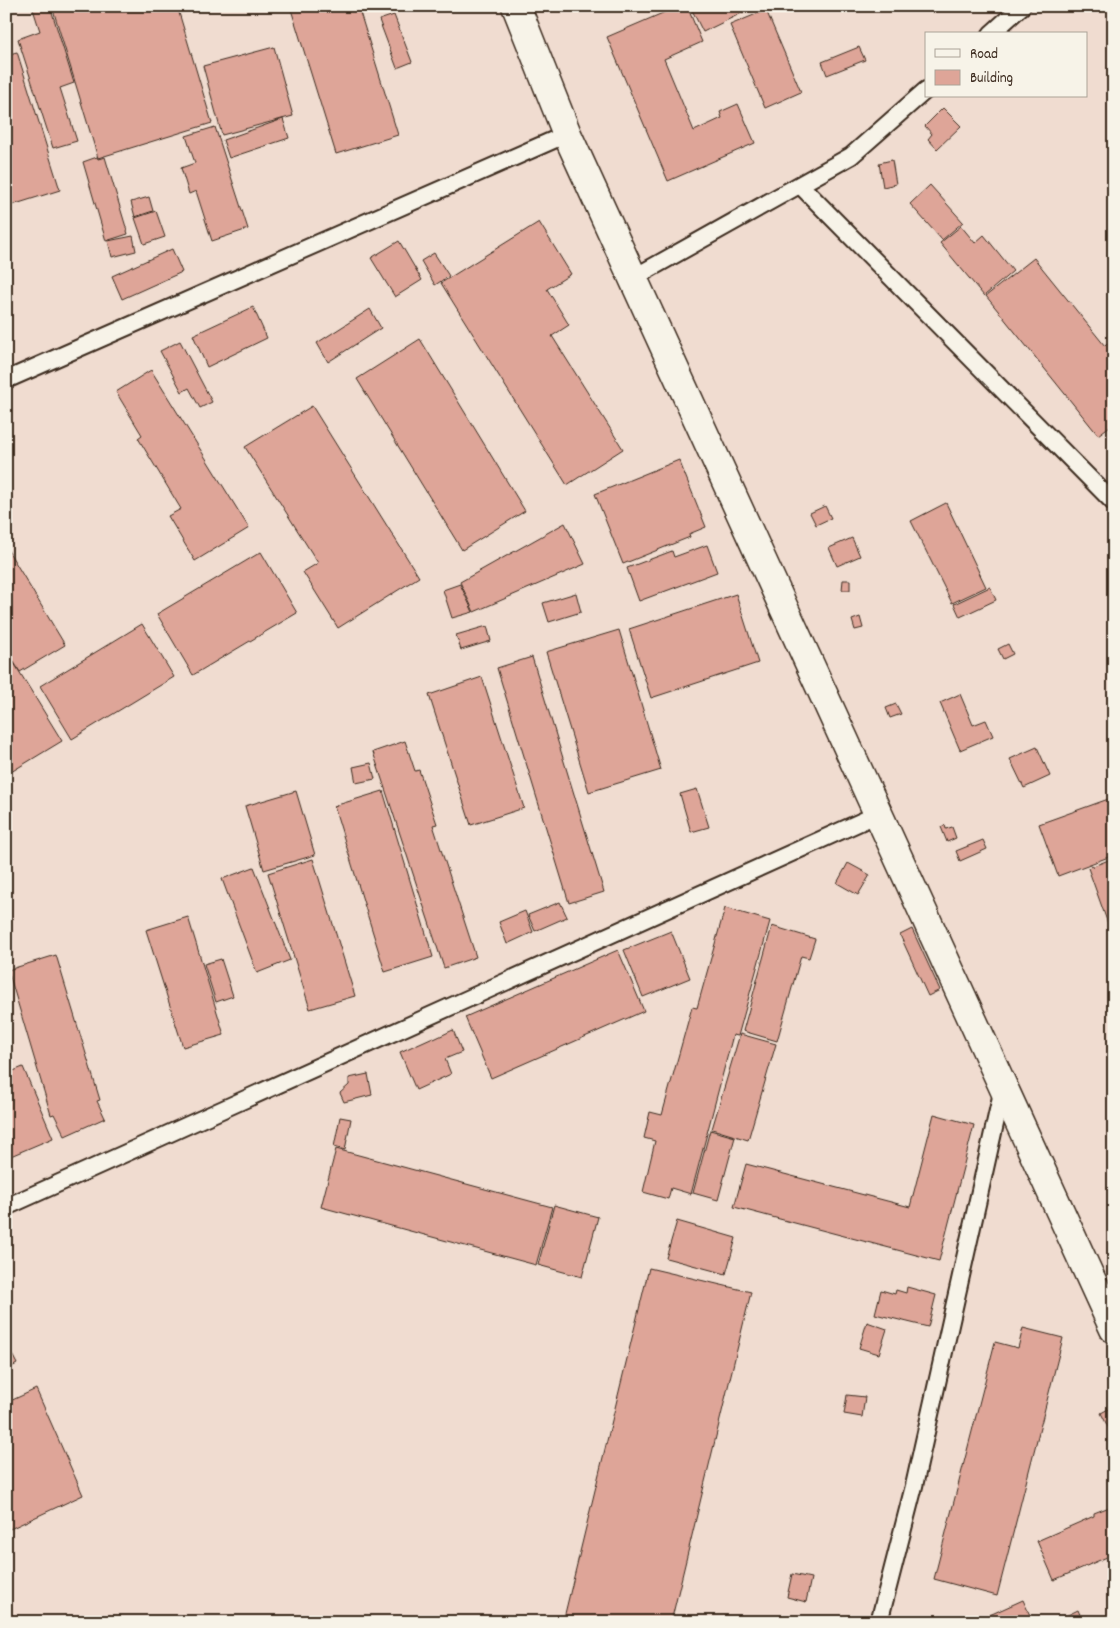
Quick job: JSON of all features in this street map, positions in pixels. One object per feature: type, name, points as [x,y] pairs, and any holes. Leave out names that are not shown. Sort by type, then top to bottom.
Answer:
[{"type":"street","points":[[516,6],[567,134],[1114,1329]]},
{"type":"lane","points":[[993,32],[1022,6]]},
{"type":"lane","points":[[633,278],[851,156],[925,91]]},
{"type":"lane","points":[[6,380],[567,134]]},
{"type":"lane","points":[[800,185],[1114,503]]},
{"type":"lane","points":[[6,1207],[878,814]]},
{"type":"lane","points":[[879,1622],[914,1486],[1003,1088]]},
{"type":"building","points":[[32,6],[50,6],[74,83],[60,88],[77,141],[53,148],[18,39],[40,31]]},
{"type":"building","points":[[52,6],[177,6],[212,123],[98,158]]},
{"type":"building","points":[[290,6],[358,6],[398,135],[336,154]]},
{"type":"building","points":[[679,6],[687,6],[702,42],[664,59],[694,131],[722,118],[720,112],[738,104],[755,143],[668,181],[607,37]]},
{"type":"building","points":[[699,6],[749,6],[750,9],[703,32],[692,10]]},
{"type":"building","points":[[766,10],[801,92],[765,108],[730,25]]},
{"type":"building","points":[[394,15],[412,62],[397,68],[379,20]]},
{"type":"building","points":[[274,47],[293,116],[222,135],[203,66]]},
{"type":"building","points":[[859,47],[865,60],[827,75],[822,62]]},
{"type":"building","points":[[17,52],[60,190],[6,207],[6,55]]},
{"type":"building","points":[[943,108],[961,126],[937,149],[928,139],[932,134],[925,126]]},
{"type":"building","points":[[283,119],[289,138],[229,158],[223,140]]},
{"type":"building","points":[[215,127],[248,229],[212,241],[196,191],[189,194],[181,168],[195,163],[186,136]]},
{"type":"building","points":[[97,157],[98,159],[105,157],[128,234],[106,241],[83,162]]},
{"type":"building","points":[[892,160],[896,184],[883,187],[879,163]]},
{"type":"building","points":[[930,185],[963,222],[942,240],[910,204]]},
{"type":"building","points":[[149,197],[153,211],[135,217],[131,202]]},
{"type":"building","points":[[156,211],[165,237],[144,244],[135,218]]},
{"type":"building","points":[[539,222],[571,274],[547,289],[569,325],[552,336],[623,449],[567,485],[441,283]]},
{"type":"building","points":[[961,226],[975,243],[984,235],[1013,271],[984,296],[940,243]]},
{"type":"building","points":[[133,236],[136,251],[112,257],[108,241]]},
{"type":"building","points":[[399,241],[422,280],[395,297],[371,258]]},
{"type":"building","points":[[172,249],[182,272],[122,299],[112,276]]},
{"type":"building","points":[[434,253],[449,276],[435,285],[421,261]]},
{"type":"building","points":[[1034,258],[1105,346],[1114,338],[1114,423],[1098,435],[986,296]]},
{"type":"building","points":[[253,307],[267,338],[207,367],[193,335]]},
{"type":"building","points":[[370,309],[381,328],[328,362],[317,343]]},
{"type":"building","points":[[420,339],[525,511],[462,550],[357,379]]},
{"type":"building","points":[[180,341],[212,402],[200,408],[189,388],[182,392],[160,351]]},
{"type":"building","points":[[151,370],[249,528],[195,561],[168,516],[181,509],[138,438],[142,435],[116,392]]},
{"type":"building","points":[[312,406],[419,577],[338,628],[303,572],[318,563],[245,447]]},
{"type":"building","points":[[679,460],[706,527],[689,534],[690,537],[623,564],[595,494]]},
{"type":"building","points":[[946,503],[986,587],[952,603],[911,521]]},
{"type":"building","points":[[825,506],[831,518],[816,525],[810,513]]},
{"type":"building","points":[[565,523],[585,564],[474,612],[460,582]]},
{"type":"building","points":[[852,538],[860,556],[837,566],[829,548]]},
{"type":"building","points":[[707,545],[717,572],[639,601],[627,568],[672,551],[674,557]]},
{"type":"building","points":[[6,547],[65,645],[20,672],[6,649]]},
{"type":"building","points":[[261,552],[297,613],[193,675],[157,614]]},
{"type":"building","points":[[843,580],[850,580],[850,590],[842,590]]},
{"type":"building","points":[[460,584],[473,612],[452,618],[443,590]]},
{"type":"building","points":[[990,587],[996,600],[960,617],[954,604]]},
{"type":"building","points":[[576,593],[581,612],[549,622],[543,603]]},
{"type":"building","points":[[736,594],[758,663],[651,698],[629,629]]},
{"type":"building","points":[[860,617],[863,628],[855,630],[852,620]]},
{"type":"building","points":[[142,624],[174,677],[72,739],[40,686]]},
{"type":"building","points":[[487,626],[491,641],[461,650],[456,635]]},
{"type":"building","points":[[619,630],[661,770],[589,792],[546,652]]},
{"type":"building","points":[[1008,644],[1013,654],[1003,659],[998,649]]},
{"type":"building","points":[[6,650],[62,741],[6,775]]},
{"type":"building","points":[[532,657],[604,892],[569,903],[497,668]]},
{"type":"building","points":[[482,677],[524,808],[471,825],[429,695]]},
{"type":"building","points":[[960,694],[973,725],[986,720],[993,736],[960,750],[940,703]]},
{"type":"building","points":[[896,704],[901,714],[890,718],[886,708]]},
{"type":"building","points":[[405,741],[415,771],[419,770],[437,824],[433,825],[476,957],[444,968],[373,752]]},
{"type":"building","points":[[1037,747],[1050,776],[1024,788],[1010,759]]},
{"type":"building","points":[[371,763],[375,779],[356,783],[353,767]]},
{"type":"building","points":[[697,789],[709,827],[691,832],[680,794]]},
{"type":"building","points":[[296,791],[315,855],[264,870],[245,806]]},
{"type":"building","points":[[383,791],[433,957],[385,972],[334,806]]},
{"type":"building","points":[[1114,797],[1114,855],[1058,876],[1039,824]]},
{"type":"building","points":[[945,825],[946,829],[952,827],[956,838],[947,842],[941,827]]},
{"type":"building","points":[[983,840],[987,849],[960,861],[956,851]]},
{"type":"building","points":[[1114,858],[1114,931],[1111,932],[1088,868]]},
{"type":"building","points":[[313,859],[355,996],[310,1009],[268,873]]},
{"type":"building","points":[[848,863],[870,875],[858,895],[837,883]]},
{"type":"building","points":[[254,867],[290,960],[257,973],[222,879]]},
{"type":"building","points":[[560,902],[567,917],[535,931],[528,915]]},
{"type":"building","points":[[725,908],[770,921],[738,1036],[733,1035],[691,1194],[671,1188],[668,1199],[643,1192],[655,1141],[644,1138],[650,1112],[662,1115],[692,1007],[697,1008]]},
{"type":"building","points":[[525,911],[533,932],[507,944],[499,922]]},
{"type":"building","points":[[188,917],[224,1035],[183,1047],[146,930]]},
{"type":"building","points":[[772,926],[815,939],[809,958],[801,956],[777,1041],[743,1031]]},
{"type":"building","points":[[912,929],[940,990],[928,996],[900,935]]},
{"type":"building","points":[[671,931],[690,978],[643,997],[624,950]]},
{"type":"building","points":[[618,950],[644,1011],[491,1078],[465,1017]]},
{"type":"building","points":[[56,955],[100,1100],[97,1101],[105,1118],[65,1136],[54,1114],[51,1115],[8,970]]},
{"type":"building","points":[[221,959],[233,996],[216,1002],[204,964]]},
{"type":"building","points":[[453,1030],[462,1052],[445,1059],[451,1074],[416,1090],[400,1052]]},
{"type":"building","points":[[740,1034],[776,1044],[748,1140],[712,1129]]},
{"type":"building","points":[[23,1067],[53,1138],[6,1158],[6,1074]]},
{"type":"building","points":[[368,1074],[372,1095],[344,1102],[340,1093],[349,1085],[349,1078]]},
{"type":"building","points":[[934,1114],[974,1125],[939,1261],[734,1207],[746,1164],[910,1207]]},
{"type":"building","points":[[340,1117],[351,1119],[345,1150],[334,1147]]},
{"type":"building","points":[[710,1130],[735,1137],[718,1200],[693,1193]]},
{"type":"building","points":[[336,1149],[552,1207],[536,1265],[321,1207]]},
{"type":"building","points":[[554,1205],[598,1217],[582,1277],[538,1265]]},
{"type":"building","points":[[677,1221],[736,1238],[726,1274],[666,1258]]},
{"type":"building","points":[[649,1268],[751,1292],[671,1622],[563,1622]]},
{"type":"building","points":[[907,1287],[936,1295],[928,1327],[875,1314],[881,1290],[895,1294],[896,1290],[906,1293]]},
{"type":"building","points":[[867,1322],[887,1329],[879,1354],[859,1348]]},
{"type":"building","points":[[1023,1328],[1063,1338],[997,1596],[934,1579],[995,1342],[1018,1348]]},
{"type":"building","points":[[6,1343],[17,1364],[6,1370]]},
{"type":"building","points":[[36,1389],[83,1495],[10,1529],[6,1521],[6,1403]]},
{"type":"building","points":[[847,1395],[865,1397],[862,1417],[844,1414]]},
{"type":"building","points":[[1114,1406],[1114,1439],[1101,1413]]},
{"type":"building","points":[[1112,1506],[1114,1509],[1114,1554],[1054,1580],[1037,1541]]},
{"type":"building","points":[[792,1574],[811,1578],[806,1602],[787,1597]]},
{"type":"building","points":[[1023,1600],[1033,1622],[974,1622]]},
{"type":"building","points":[[1078,1610],[1083,1622],[1054,1622]]}]
